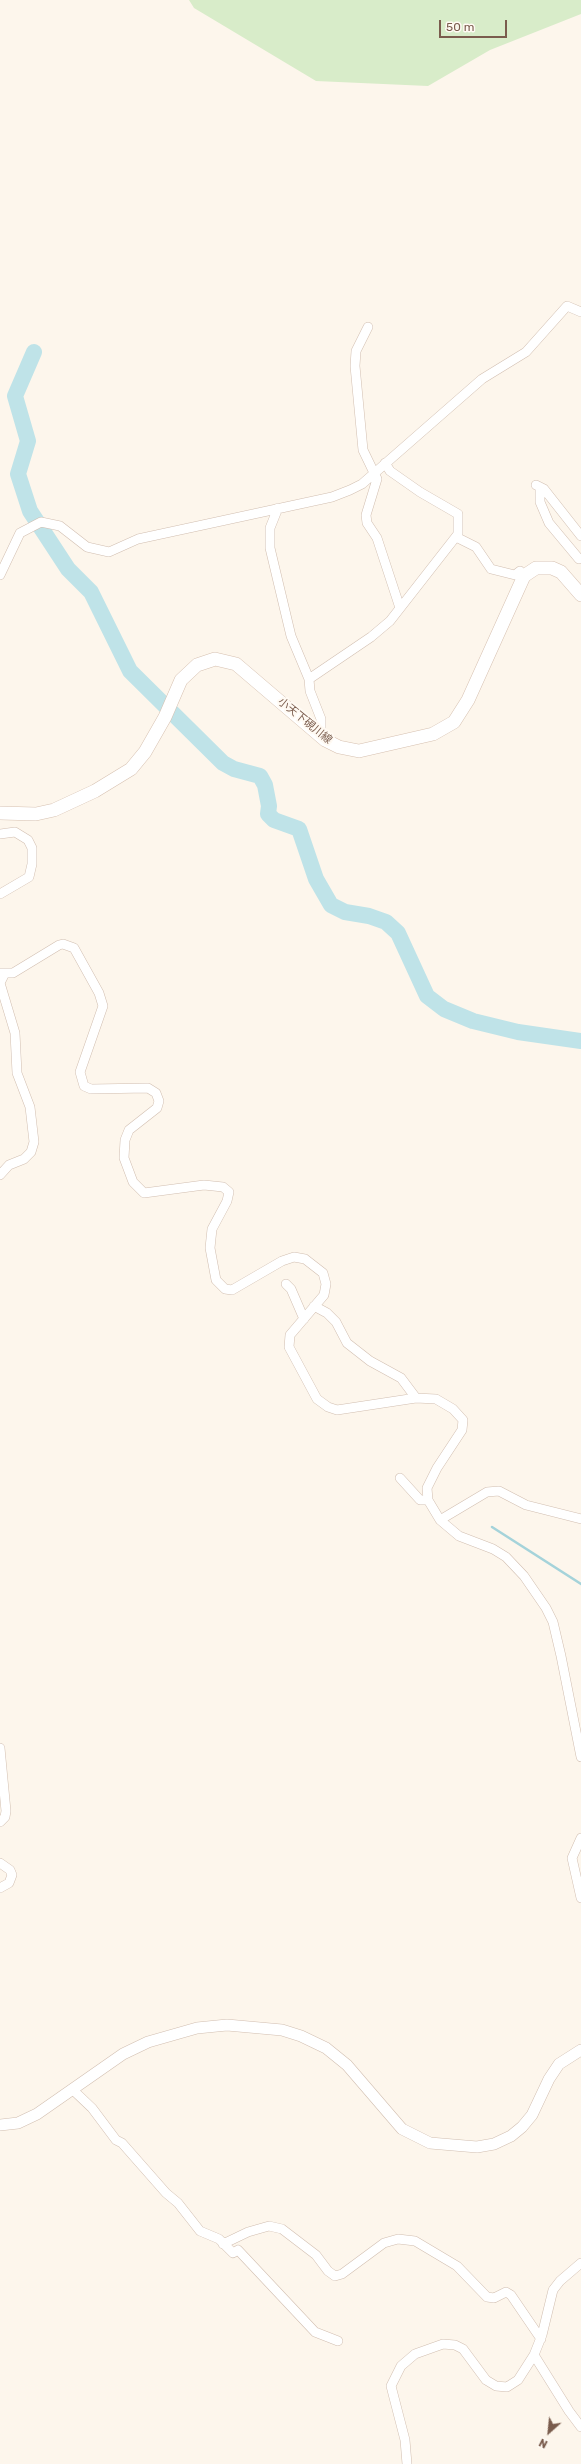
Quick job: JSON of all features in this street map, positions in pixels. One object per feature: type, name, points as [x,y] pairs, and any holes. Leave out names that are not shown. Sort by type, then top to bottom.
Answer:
[{"type":"main road","name":"小天下硯川線","points":[[0,813],[36,814],[54,810],[94,791],[132,769],[145,752],[167,711],[181,680],[197,665],[215,659],[236,664],[321,736],[339,747],[359,751],[433,734],[454,722],[468,700],[524,576],[536,568],[552,568],[561,572],[581,595]]},
{"type":"street","points":[[0,574],[20,532],[37,523],[60,526],[87,547],[109,552],[138,539],[332,497],[362,484],[482,379],[526,352],[567,306],[581,312]]},
{"type":"street","points":[[368,327],[356,351],[355,366],[363,450],[377,479],[369,500],[366,515],[367,523],[376,538],[400,608]]},
{"type":"street","points":[[308,679],[371,637],[390,621],[456,537],[459,519],[458,514],[420,492],[390,471],[386,463]]},
{"type":"street","points":[[579,559],[549,523],[540,502],[538,486],[581,536]]},
{"type":"street","points":[[278,508],[270,528],[270,548],[291,636],[308,679],[310,691],[321,719],[321,736]]},
{"type":"street","points":[[456,537],[476,547],[491,569],[515,575],[520,571]]},
{"type":"street","points":[[0,834],[15,832],[28,840],[32,848],[32,864],[29,877],[0,894]]},
{"type":"street","points":[[0,1175],[9,1165],[24,1159],[31,1152],[34,1142],[30,1107],[17,1073],[14,1033],[0,983],[2,974],[13,973],[63,944],[74,948],[99,993],[103,1006],[80,1072],[84,1086],[91,1089],[148,1088],[156,1093],[159,1101],[155,1111],[129,1130],[125,1140],[124,1158],[133,1182],[144,1193],[204,1185],[223,1187],[229,1192],[227,1201],[212,1228],[210,1248],[216,1280],[225,1289],[232,1290],[282,1261],[294,1257],[305,1259],[323,1273],[326,1284],[324,1295],[290,1335],[289,1347],[317,1399],[328,1407],[337,1410],[416,1398],[436,1399],[453,1409],[463,1420],[462,1430],[437,1468],[427,1488],[428,1500],[440,1520],[458,1536],[493,1549],[506,1557],[524,1576],[546,1608],[553,1622],[558,1642],[581,1757]]},
{"type":"street","points":[[286,1284],[291,1289],[304,1319]]},
{"type":"street","points":[[314,1306],[327,1313],[336,1322],[347,1343],[370,1361],[401,1378],[416,1398]]},
{"type":"street","points":[[400,1478],[420,1500],[428,1500]]},
{"type":"street","points":[[440,1520],[487,1492],[498,1491],[526,1506],[581,1519]]},
{"type":"street","points":[[0,1748],[6,1811],[4,1818],[0,1822]]},
{"type":"street","points":[[581,1838],[572,1858],[581,1898]]},
{"type":"street","points":[[0,1863],[10,1870],[12,1875],[9,1883],[0,1888]]},
{"type":"street","points":[[0,2125],[18,2123],[37,2114],[123,2054],[148,2042],[175,2033],[227,2025],[282,2030],[301,2036],[326,2048],[347,2065],[402,2129],[430,2143],[477,2147],[494,2144],[511,2136],[522,2127],[532,2115],[548,2079],[559,2064],[581,2050]]},
{"type":"street","points":[[72,2090],[92,2108],[116,2140],[122,2143],[166,2193],[178,2203],[200,2231],[223,2244],[233,2253],[238,2250],[315,2332],[338,2341]]},
{"type":"street","points":[[223,2244],[248,2232],[269,2226],[282,2229],[316,2255],[328,2271],[336,2276],[342,2274],[384,2243],[398,2239],[415,2241],[457,2266],[487,2298],[494,2298],[506,2292],[511,2295],[541,2339]]},
{"type":"street","points":[[408,2464],[405,2440],[391,2386],[401,2366],[415,2354],[444,2344],[455,2345],[463,2349],[486,2380],[496,2386],[507,2386],[518,2380],[534,2356],[541,2339],[553,2290],[560,2281],[581,2263]]},
{"type":"street","points":[[534,2356],[581,2427]]},
{"type":"green space","points":[[189,0],[581,0],[581,14],[490,50],[428,86],[316,81],[194,8]]},
{"type":"waterway","points":[[34,352],[15,396],[28,441],[18,474],[30,511],[68,569],[91,592],[130,671],[223,763],[234,769],[260,776],[265,785],[269,806],[268,814],[274,820],[299,829],[316,879],[331,905],[345,912],[369,916],[386,922],[398,933],[427,996],[444,1009],[473,1021],[518,1032],[581,1041]]},
{"type":"waterway","points":[[492,1527],[581,1584]]}]
